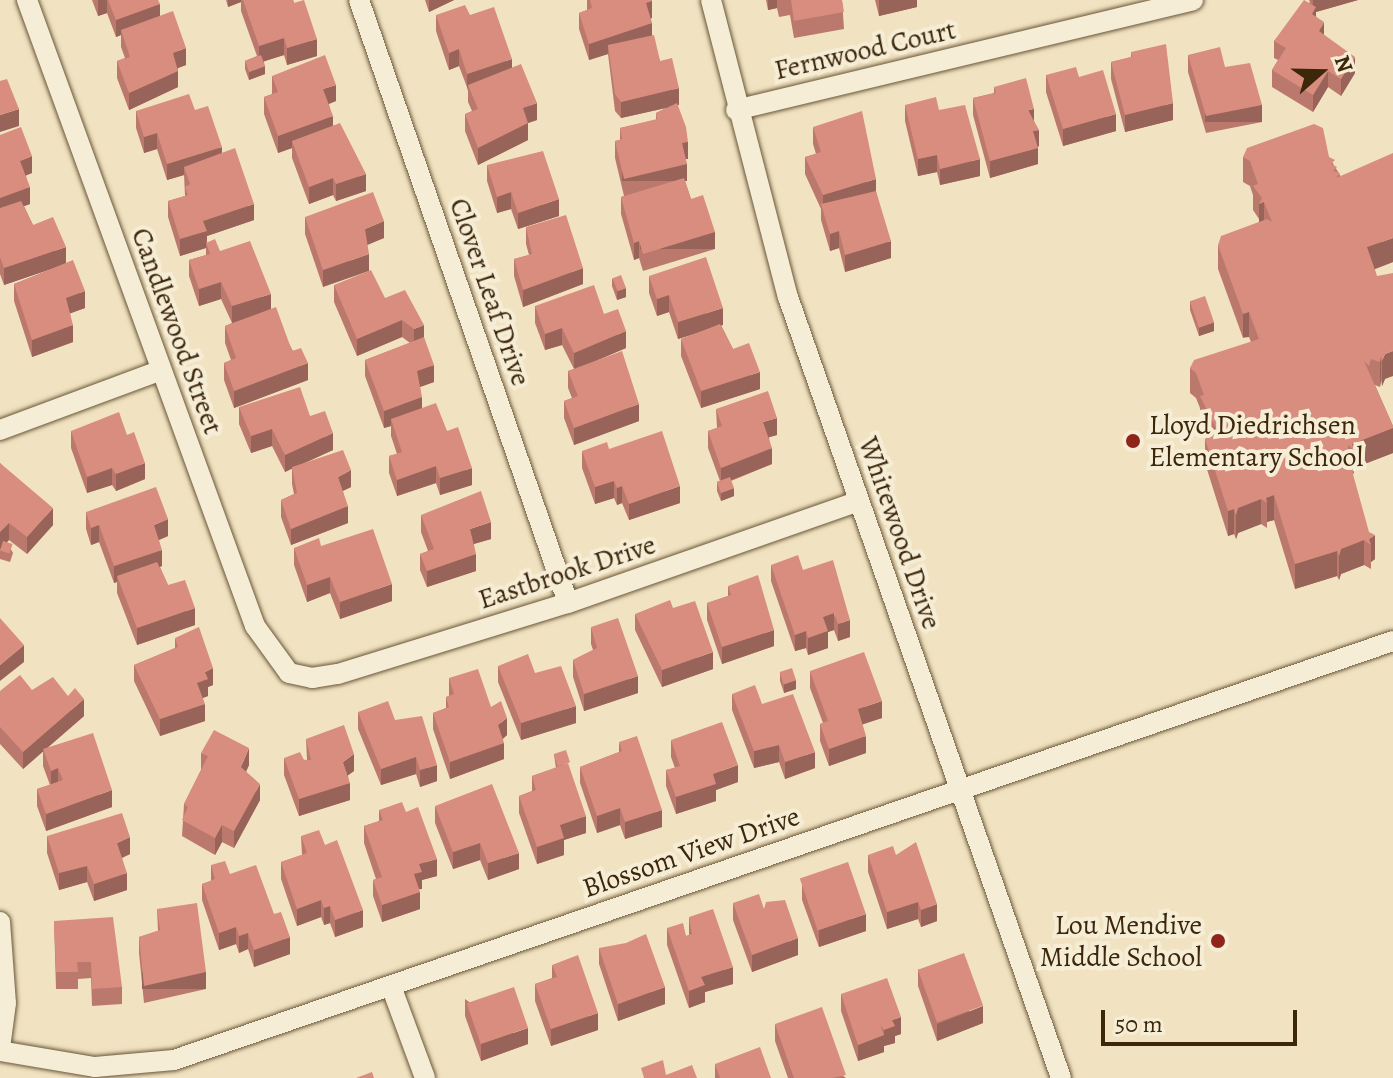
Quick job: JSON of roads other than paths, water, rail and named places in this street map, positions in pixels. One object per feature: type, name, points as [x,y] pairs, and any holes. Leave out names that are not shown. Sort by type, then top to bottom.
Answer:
[{"type":"street","name":"Candlewood Street","points":[[27,0],[255,626],[289,673]]},
{"type":"street","name":"Clover Leaf Drive","points":[[359,0],[568,603]]},
{"type":"street","name":"Whitewood Drive","points":[[711,0],[736,110],[788,297],[1061,1078]]},
{"type":"street","name":"Fernwood Court","points":[[736,110],[1193,0]]},
{"type":"street","points":[[0,430],[161,370]]},
{"type":"street","name":"Eastbrook Drive","points":[[289,673],[312,678],[338,674],[568,603],[859,501]]},
{"type":"street","name":"Blossom View Drive","points":[[0,1049],[95,1067],[137,1067],[174,1060],[1393,641]]},
{"type":"street","points":[[0,922],[6,1003],[0,1049]]},
{"type":"street","points":[[391,986],[425,1078]]},
{"type":"place","name":"Lloyd Diedrichsen Elementary School","points":[[1133,441]]},
{"type":"place","name":"Lou Mendive Middle School","points":[[1218,941]]}]
